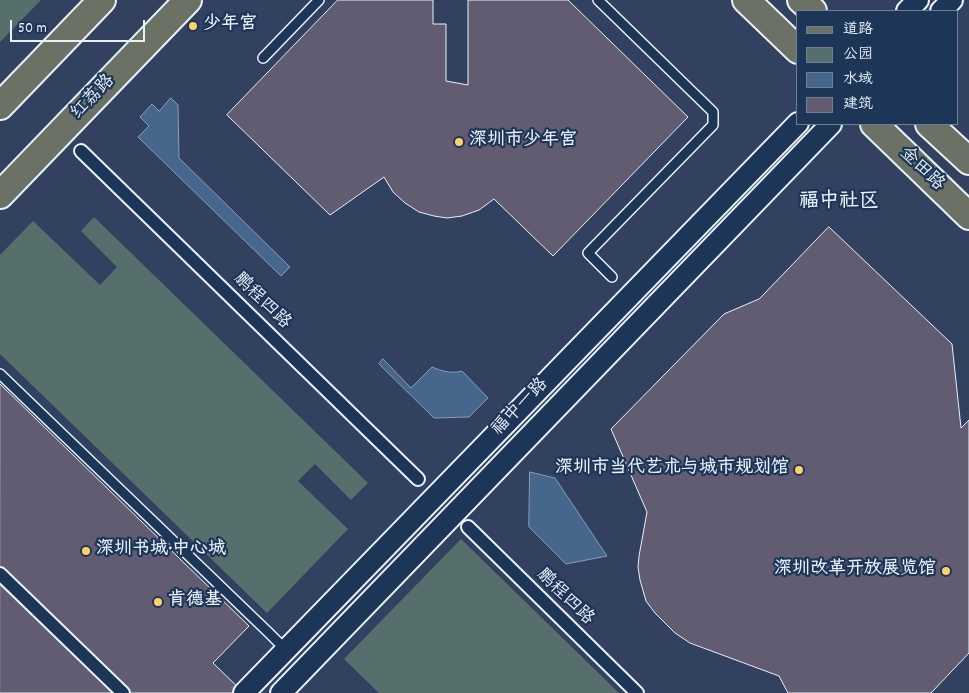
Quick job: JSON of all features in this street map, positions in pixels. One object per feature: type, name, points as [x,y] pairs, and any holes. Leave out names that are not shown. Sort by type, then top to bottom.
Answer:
[{"type":"main road","points":[[0,106],[102,0]]},
{"type":"main road","name":"红荔路","points":[[0,195],[188,0]]},
{"type":"main road","points":[[746,0],[796,48]]},
{"type":"main road","points":[[801,0],[812,10]]},
{"type":"main road","name":"金田路","points":[[875,125],[969,216]]},
{"type":"main road","points":[[931,125],[969,161]]},
{"type":"street","points":[[908,10],[918,0]]},
{"type":"street","points":[[942,10],[952,0]]},
{"type":"street","name":"福中一路","points":[[244,693],[796,125]]},
{"type":"street","name":"福中一路","points":[[281,693],[830,125]]},
{"type":"street","name":"鹏程四路","points":[[80,151],[418,479]]},
{"type":"street","name":"鹏程四路","points":[[468,527],[637,693]]},
{"type":"street","points":[[0,574],[123,693]]},
{"type":"lane","points":[[263,58],[319,0]]},
{"type":"lane","points":[[598,0],[713,112],[713,124],[588,253],[612,277]]},
{"type":"lane","points":[[0,374],[286,650]]},
{"type":"green space","points":[[0,0],[41,0],[0,42]]},
{"type":"green space","points":[[94,217],[368,483],[351,500],[315,464],[298,481],[348,529],[267,613],[0,354],[0,255],[33,221],[100,285],[117,267],[81,231]]},
{"type":"green space","points":[[461,539],[619,693],[379,693],[344,659]]},
{"type":"water","points":[[171,98],[178,105],[179,158],[290,267],[281,276],[138,137],[149,126],[140,117],[152,104],[159,111]]},
{"type":"water","points":[[383,359],[411,388],[432,367],[447,372],[462,371],[488,398],[469,417],[434,418],[379,364]]},
{"type":"water","points":[[530,472],[555,478],[607,556],[566,564],[529,527]]},
{"type":"building","name":"深圳市少年宫","points":[[338,0],[433,0],[433,24],[446,24],[446,81],[468,85],[468,0],[568,0],[688,117],[553,256],[494,199],[479,210],[462,216],[447,218],[434,216],[419,212],[405,203],[393,192],[384,177],[330,215],[227,115]]},
{"type":"building","name":"深圳市当代艺术与城市规划馆","points":[[829,227],[952,344],[961,428],[969,420],[969,653],[931,693],[788,693],[779,676],[690,643],[675,633],[646,601],[640,580],[639,556],[647,512],[611,429],[724,314],[759,299]]},
{"type":"building","name":"深圳书城·中心城","points":[[0,384],[249,626],[213,663],[244,693],[0,693]]},
{"type":"place","name":"少年宫","points":[[193,26]]},
{"type":"place","name":"深圳市少年宫","points":[[459,142]]},
{"type":"place","name":"深圳市当代艺术与城市规划馆","points":[[799,470]]},
{"type":"place","name":"深圳书城·中心城","points":[[86,551]]},
{"type":"place","name":"深圳改革开放展览馆","points":[[946,571]]},
{"type":"place","name":"肯德基","points":[[158,602]]},
{"type":"district","name":"福中社区","points":[[839,203]]}]
